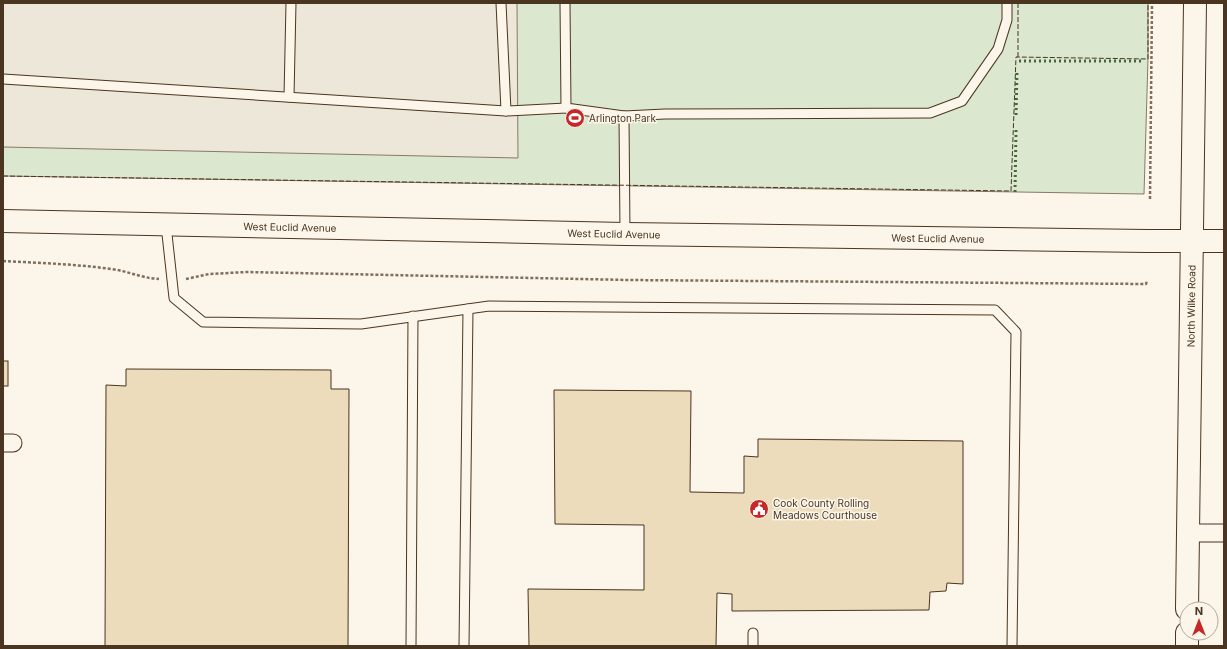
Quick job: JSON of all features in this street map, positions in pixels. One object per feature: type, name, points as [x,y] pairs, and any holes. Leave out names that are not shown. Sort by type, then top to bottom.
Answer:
[{"type":"main road","name":"North Wilke Road","points":[[1187,601],[1195,3]]},
{"type":"main road","name":"West Euclid Avenue","points":[[3,221],[625,234],[1224,241]]},
{"type":"street","points":[[1188,533],[1224,533]]},
{"type":"lane","points":[[289,97],[291,3]]},
{"type":"lane","points":[[501,3],[506,111]]},
{"type":"lane","points":[[566,3],[566,108]]},
{"type":"lane","points":[[3,79],[506,111],[566,108],[624,116],[665,114],[930,113],[962,101],[998,49],[1007,20],[1007,3]]},
{"type":"lane","points":[[624,116],[625,234]]},
{"type":"lane","points":[[166,225],[174,298],[204,322],[361,324],[489,306],[995,310],[1016,332],[1012,646]]},
{"type":"lane","points":[[464,646],[468,309]]},
{"type":"lane","points":[[411,646],[413,316]]},
{"type":"lane","points":[[753,633],[753,646]]},
{"type":"path","points":[[1150,199],[1152,3]]},
{"type":"path","points":[[3,261],[112,269],[147,278],[181,280],[209,274],[247,272],[621,280],[1146,284],[1147,280]]},
{"type":"green space","name":"Arlington Park","points":[[3,3],[1148,3],[1144,194],[3,176]]},
{"type":"shaded area","points":[[3,3],[517,3],[518,158],[3,147]]},
{"type":"building","points":[[3,361],[8,361],[8,386],[3,386]]},
{"type":"building","points":[[126,369],[331,370],[331,389],[349,389],[348,646],[105,646],[106,385],[126,386]]},
{"type":"building","name":"Cook County Rolling Meadows Courthouse","points":[[554,390],[691,391],[690,492],[744,493],[744,456],[758,457],[758,439],[963,441],[963,584],[947,583],[946,591],[930,592],[929,610],[732,611],[732,594],[717,593],[716,646],[529,646],[528,589],[644,590],[644,525],[555,524]]},
{"type":"hedge","points":[[1019,61],[1142,61]]},
{"type":"hedge","points":[[1016,115],[1017,70]]},
{"type":"hedge","points":[[1015,192],[1016,130]]},
{"type":"fence","points":[[1018,3],[1018,57]]},
{"type":"fence","points":[[3,176],[1011,191],[1016,57],[1148,59],[1148,3]]},
{"type":"place","name":"Arlington Park","points":[[575,118]]},
{"type":"place","name":"Cook County Rolling Meadows Courthouse","points":[[759,509]]}]
